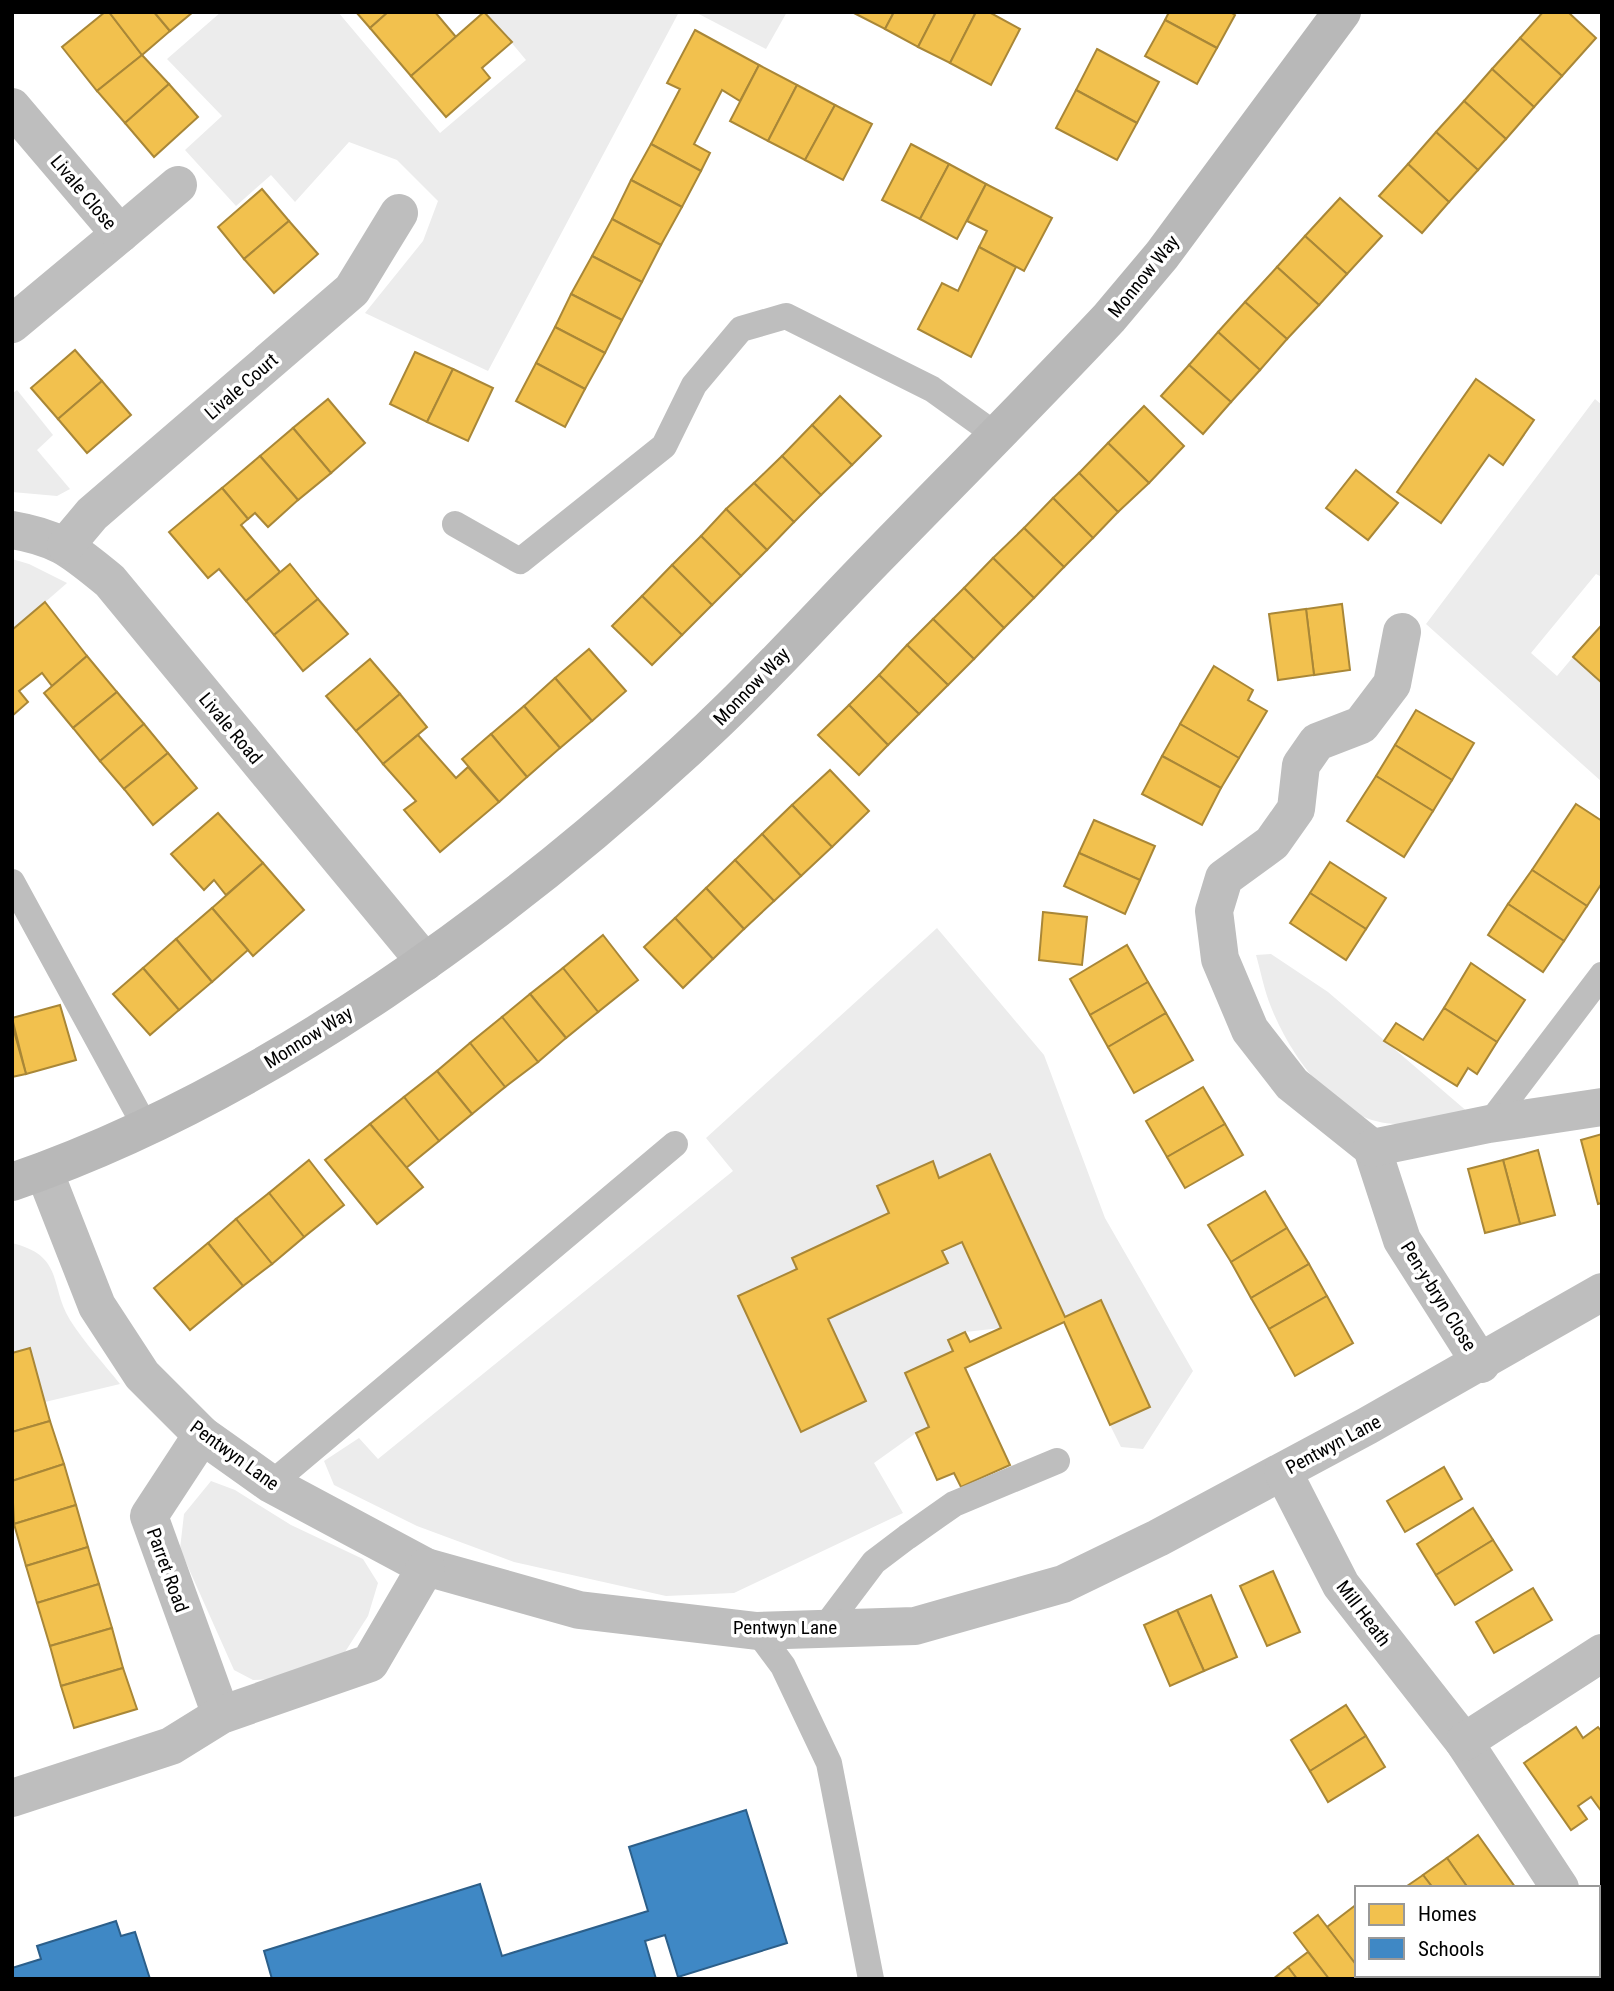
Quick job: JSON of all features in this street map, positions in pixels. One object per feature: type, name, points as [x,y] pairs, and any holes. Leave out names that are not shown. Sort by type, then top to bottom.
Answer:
[{"type":"street","name":"Monnow Way","points":[[28,1176],[145,1126],[270,1063],[425,962],[569,852],[709,729],[1109,318],[1161,255],[1342,12]]},
{"type":"street","name":"Livale Close","points":[[12,107],[120,234],[12,324]]},
{"type":"street","points":[[120,234],[178,185]]},
{"type":"street","name":"Livale Court","points":[[66,545],[92,514],[352,290],[399,213]]},
{"type":"street","name":"Livale Road","points":[[12,530],[39,535],[66,545],[110,581],[425,962]]},
{"type":"street","points":[[1402,632],[1392,684],[1361,725],[1317,742],[1301,765],[1296,809],[1272,843],[1224,878],[1214,911],[1220,959],[1250,1030],[1292,1084],[1372,1148],[1489,1124],[1602,1107]]},
{"type":"street","name":"Pen-y-bryn Close","points":[[1372,1148],[1402,1240],[1481,1364]]},
{"type":"street","name":"Pentwyn Lane","points":[[28,1176],[97,1306],[142,1375],[202,1435],[271,1484],[426,1567],[579,1610],[757,1631],[915,1626],[1063,1584],[1158,1538],[1283,1472],[1481,1364],[1602,1292]]},
{"type":"street","name":"Parret Road","points":[[202,1435],[149,1516],[221,1715]]},
{"type":"street","name":"Mill Heath","points":[[1283,1472],[1340,1586],[1464,1742],[1559,1886]]},
{"type":"street","points":[[12,1798],[171,1746],[221,1715],[370,1663],[426,1567]]},
{"type":"street","points":[[1464,1742],[1602,1653]]},
{"type":"lane","points":[[455,524],[520,561],[664,446],[694,385],[741,329],[786,316],[932,389],[996,435]]},
{"type":"lane","points":[[12,881],[145,1126]]},
{"type":"lane","points":[[1489,1124],[1602,975]]},
{"type":"lane","points":[[271,1484],[675,1144]]},
{"type":"lane","points":[[825,1627],[874,1562],[954,1504],[1058,1461]]},
{"type":"lane","points":[[757,1631],[783,1666],[829,1763],[871,1979]]},
{"type":"shaded area","points":[[221,12],[338,12],[440,133],[526,60],[486,12],[679,12],[488,371],[365,313],[423,241],[438,201],[397,160],[349,142],[295,202],[271,175],[236,206],[185,150],[222,116],[167,59]]},
{"type":"shaded area","points":[[695,12],[787,12],[766,49]]},
{"type":"shaded area","points":[[17,390],[53,435],[37,450],[70,489],[57,496],[12,492],[12,394]]},
{"type":"shaded area","points":[[1595,399],[1602,405],[1602,577],[1596,574],[1531,653],[1557,676],[1573,657],[1602,683],[1602,782],[1426,624]]},
{"type":"shaded area","points":[[12,559],[29,564],[67,583],[12,631]]},
{"type":"shaded area","points":[[937,928],[1044,1055],[1105,1218],[1193,1371],[1143,1449],[1121,1447],[1110,1425],[1100,1300],[1065,1317],[989,1154],[939,1178],[932,1161],[877,1186],[889,1213],[793,1258],[797,1269],[739,1296],[801,1432],[866,1401],[828,1319],[962,1242],[1001,1328],[965,1332],[953,1351],[905,1373],[929,1427],[874,1463],[903,1513],[734,1593],[666,1596],[514,1562],[417,1526],[334,1485],[324,1461],[359,1438],[378,1459],[733,1171],[706,1138]]},
{"type":"shaded area","points":[[1271,954],[1328,992],[1469,1113],[1399,1124],[1377,1121],[1356,1113],[1337,1101],[1304,1066],[1271,1007],[1256,955]]},
{"type":"shaded area","points":[[12,1243],[29,1249],[48,1264],[70,1320],[120,1384],[45,1402],[30,1349],[12,1353]]},
{"type":"shaded area","points":[[211,1481],[235,1490],[291,1525],[363,1559],[378,1583],[368,1616],[345,1652],[278,1679],[253,1680],[234,1670],[180,1549],[184,1514]]},
{"type":"building: Homes","points":[[105,12],[109,12],[142,55],[97,91],[62,47]]},
{"type":"building: Homes","points":[[109,12],[154,12],[170,31],[142,55]]},
{"type":"building: Homes","points":[[154,12],[193,12],[170,31]]},
{"type":"building: Homes","points":[[356,12],[388,12],[370,28]]},
{"type":"building: Homes","points":[[388,12],[435,12],[456,37],[411,76],[370,28]]},
{"type":"building: Homes","points":[[484,12],[512,42],[482,68],[490,78],[446,117],[411,76]]},
{"type":"building: Homes","points":[[852,12],[894,12],[885,29]]},
{"type":"building: Homes","points":[[894,12],[936,12],[918,47],[885,29]]},
{"type":"building: Homes","points":[[936,12],[976,12],[950,63],[918,47]]},
{"type":"building: Homes","points":[[976,12],[989,12],[1020,29],[991,85],[950,63]]},
{"type":"building: Homes","points":[[1169,12],[1230,12],[1235,15],[1217,48],[1165,20]]},
{"type":"building: Homes","points":[[1543,12],[1568,12],[1596,38],[1562,76],[1520,38]]},
{"type":"building: Homes","points":[[1165,20],[1217,48],[1197,84],[1145,56]]},
{"type":"building: Homes","points":[[695,30],[759,65],[740,101],[722,90],[694,144],[710,153],[701,171],[651,144],[680,89],[667,83]]},
{"type":"building: Homes","points":[[1520,38],[1562,76],[1534,107],[1492,69]]},
{"type":"building: Homes","points":[[1097,49],[1159,82],[1137,123],[1076,90]]},
{"type":"building: Homes","points":[[142,55],[169,84],[125,123],[97,91]]},
{"type":"building: Homes","points":[[759,65],[797,85],[768,141],[730,121]]},
{"type":"building: Homes","points":[[1492,69],[1534,107],[1506,139],[1464,101]]},
{"type":"building: Homes","points":[[169,84],[198,117],[154,157],[125,123]]},
{"type":"building: Homes","points":[[797,85],[835,105],[805,160],[768,141]]},
{"type":"building: Homes","points":[[1076,90],[1137,123],[1117,160],[1056,128]]},
{"type":"building: Homes","points":[[1464,101],[1506,139],[1478,170],[1436,132]]},
{"type":"building: Homes","points":[[835,105],[872,124],[843,180],[805,160]]},
{"type":"building: Homes","points":[[1436,132],[1478,170],[1449,202],[1408,164]]},
{"type":"building: Homes","points":[[651,144],[701,171],[682,207],[631,180]]},
{"type":"building: Homes","points":[[911,144],[949,164],[920,219],[882,200]]},
{"type":"building: Homes","points":[[949,164],[986,184],[957,239],[920,219]]},
{"type":"building: Homes","points":[[1408,164],[1449,202],[1422,233],[1379,196]]},
{"type":"building: Homes","points":[[631,180],[682,207],[661,245],[612,219]]},
{"type":"building: Homes","points":[[986,184],[1052,218],[1024,271],[979,247],[987,231],[967,221]]},
{"type":"building: Homes","points":[[262,189],[289,221],[244,259],[218,227]]},
{"type":"building: Homes","points":[[1340,198],[1382,236],[1347,274],[1305,236]]},
{"type":"building: Homes","points":[[612,219],[661,245],[642,282],[592,256]]},
{"type":"building: Homes","points":[[289,221],[318,254],[274,293],[244,259]]},
{"type":"building: Homes","points":[[1305,236],[1347,274],[1319,305],[1277,267]]},
{"type":"building: Homes","points":[[979,247],[1016,267],[971,357],[918,329],[942,283],[958,291]]},
{"type":"building: Homes","points":[[592,256],[642,282],[622,320],[571,294]]},
{"type":"building: Homes","points":[[1277,267],[1319,305],[1287,339],[1245,302]]},
{"type":"building: Homes","points":[[571,294],[622,320],[605,353],[555,327]]},
{"type":"building: Homes","points":[[1245,302],[1287,339],[1260,370],[1218,332]]},
{"type":"building: Homes","points":[[555,327],[605,353],[585,389],[536,363]]},
{"type":"building: Homes","points":[[1218,332],[1260,370],[1231,402],[1189,365]]},
{"type":"building: Homes","points":[[75,350],[102,381],[58,419],[31,388]]},
{"type":"building: Homes","points":[[415,352],[453,369],[427,422],[390,404]]},
{"type":"building: Homes","points":[[536,363],[585,389],[565,427],[516,401]]},
{"type":"building: Homes","points":[[1189,365],[1231,402],[1203,434],[1161,396]]},
{"type":"building: Homes","points":[[453,369],[493,388],[468,441],[427,422]]},
{"type":"building: Homes","points":[[1476,379],[1534,420],[1503,465],[1489,455],[1441,523],[1397,492]]},
{"type":"building: Homes","points":[[102,381],[131,415],[87,453],[58,419]]},
{"type":"building: Homes","points":[[840,396],[881,436],[852,465],[812,425]]},
{"type":"building: Homes","points":[[328,399],[365,443],[331,473],[293,428]]},
{"type":"building: Homes","points":[[1144,406],[1184,446],[1149,483],[1108,443]]},
{"type":"building: Homes","points":[[812,425],[852,465],[821,495],[782,456]]},
{"type":"building: Homes","points":[[293,428],[331,473],[298,500],[260,456]]},
{"type":"building: Homes","points":[[1108,443],[1149,483],[1118,512],[1079,473]]},
{"type":"building: Homes","points":[[260,456],[298,500],[268,527],[255,513],[248,519],[222,488]]},
{"type":"building: Homes","points":[[782,456],[821,495],[794,522],[754,483]]},
{"type":"building: Homes","points":[[1356,470],[1398,503],[1368,540],[1326,508]]},
{"type":"building: Homes","points":[[1079,473],[1118,512],[1093,538],[1053,498]]},
{"type":"building: Homes","points":[[754,483],[794,522],[767,550],[726,509]]},
{"type":"building: Homes","points":[[222,488],[248,519],[241,525],[280,572],[246,601],[219,569],[208,578],[169,532]]},
{"type":"building: Homes","points":[[1053,498],[1093,538],[1064,567],[1024,528]]},
{"type":"building: Homes","points":[[726,509],[767,550],[741,576],[701,536]]},
{"type":"building: Homes","points":[[1024,528],[1064,567],[1034,598],[993,558]]},
{"type":"building: Homes","points":[[701,536],[741,576],[712,605],[672,565]]},
{"type":"building: Homes","points":[[993,558],[1034,598],[1004,628],[964,588]]},
{"type":"building: Homes","points":[[290,564],[318,599],[274,635],[246,601]]},
{"type":"building: Homes","points":[[672,565],[712,605],[682,635],[642,596]]},
{"type":"building: Homes","points":[[964,588],[1004,628],[974,659],[933,619]]},
{"type":"building: Homes","points":[[642,596],[682,635],[652,665],[612,626]]},
{"type":"building: Homes","points":[[318,599],[348,634],[303,671],[274,635]]},
{"type":"building: Homes","points":[[45,602],[87,656],[52,686],[42,673],[19,691],[28,702],[12,716],[12,630]]},
{"type":"building: Homes","points":[[1342,604],[1350,670],[1314,675],[1306,609]]},
{"type":"building: Homes","points":[[1306,609],[1314,675],[1278,680],[1269,614]]},
{"type":"building: Homes","points":[[933,619],[974,659],[948,685],[907,645]]},
{"type":"building: Homes","points":[[1600,627],[1602,629],[1602,683],[1573,657]]},
{"type":"building: Homes","points":[[907,645],[948,685],[919,714],[879,675]]},
{"type":"building: Homes","points":[[589,649],[626,691],[592,721],[555,678]]},
{"type":"building: Homes","points":[[87,656],[117,692],[73,728],[44,693]]},
{"type":"building: Homes","points":[[370,659],[400,694],[356,731],[326,696]]},
{"type":"building: Homes","points":[[1214,666],[1253,690],[1248,700],[1267,711],[1239,758],[1180,724]]},
{"type":"building: Homes","points":[[879,675],[919,714],[888,745],[849,705]]},
{"type":"building: Homes","points":[[555,678],[592,721],[560,748],[524,706]]},
{"type":"building: Homes","points":[[117,692],[144,724],[100,761],[73,728]]},
{"type":"building: Homes","points":[[400,694],[427,727],[383,764],[356,731]]},
{"type":"building: Homes","points":[[849,705],[888,745],[859,775],[818,735]]},
{"type":"building: Homes","points":[[524,706],[560,748],[527,777],[491,734]]},
{"type":"building: Homes","points":[[1416,710],[1474,743],[1452,780],[1395,745]]},
{"type":"building: Homes","points":[[144,724],[168,753],[124,789],[100,761]]},
{"type":"building: Homes","points":[[1180,724],[1239,758],[1221,788],[1162,756]]},
{"type":"building: Homes","points":[[491,734],[527,777],[499,802],[462,759]]},
{"type":"building: Homes","points":[[418,735],[456,778],[468,767],[499,802],[440,852],[404,810],[416,801],[383,764]]},
{"type":"building: Homes","points":[[1395,745],[1452,780],[1433,811],[1376,776]]},
{"type":"building: Homes","points":[[168,753],[197,788],[153,825],[124,789]]},
{"type":"building: Homes","points":[[1162,756],[1221,788],[1202,825],[1142,794]]},
{"type":"building: Homes","points":[[830,770],[869,811],[832,847],[792,805]]},
{"type":"building: Homes","points":[[1376,776],[1433,811],[1404,857],[1347,821]]},
{"type":"building: Homes","points":[[1576,804],[1602,821],[1602,883],[1587,906],[1532,870]]},
{"type":"building: Homes","points":[[792,805],[832,847],[801,876],[762,834]]},
{"type":"building: Homes","points":[[218,813],[263,863],[226,895],[214,880],[204,890],[171,854]]},
{"type":"building: Homes","points":[[1094,820],[1155,846],[1140,880],[1079,853]]},
{"type":"building: Homes","points":[[762,834],[801,876],[774,901],[735,860]]},
{"type":"building: Homes","points":[[1079,853],[1140,880],[1125,914],[1064,886]]},
{"type":"building: Homes","points":[[735,860],[774,901],[744,929],[706,888]]},
{"type":"building: Homes","points":[[1330,862],[1386,898],[1366,929],[1310,893]]},
{"type":"building: Homes","points":[[263,863],[304,910],[253,956],[212,908]]},
{"type":"building: Homes","points":[[1532,870],[1587,906],[1564,941],[1508,904]]},
{"type":"building: Homes","points":[[706,888],[744,929],[713,959],[675,918]]},
{"type":"building: Homes","points":[[1310,893],[1366,929],[1346,960],[1290,923]]},
{"type":"building: Homes","points":[[1508,904],[1564,941],[1543,972],[1488,935]]},
{"type":"building: Homes","points":[[212,908],[248,950],[212,982],[176,939]]},
{"type":"building: Homes","points":[[1043,912],[1087,917],[1082,965],[1039,960]]},
{"type":"building: Homes","points":[[675,918],[713,959],[683,988],[644,947]]},
{"type":"building: Homes","points":[[603,935],[638,980],[598,1012],[563,968]]},
{"type":"building: Homes","points":[[176,939],[212,982],[179,1010],[143,968]]},
{"type":"building: Homes","points":[[1127,945],[1148,982],[1090,1015],[1070,979]]},
{"type":"building: Homes","points":[[1471,963],[1525,1000],[1497,1042],[1444,1008]]},
{"type":"building: Homes","points":[[143,968],[179,1010],[150,1035],[113,994]]},
{"type":"building: Homes","points":[[563,968],[598,1012],[566,1038],[530,994]]},
{"type":"building: Homes","points":[[1148,982],[1166,1013],[1108,1047],[1090,1015]]},
{"type":"building: Homes","points":[[530,994],[566,1038],[538,1062],[502,1017]]},
{"type":"building: Homes","points":[[60,1005],[76,1060],[26,1074],[12,1018]]},
{"type":"building: Homes","points":[[1444,1008],[1497,1042],[1477,1074],[1468,1068],[1457,1086],[1384,1041],[1396,1023],[1423,1040]]},
{"type":"building: Homes","points":[[1166,1013],[1193,1060],[1134,1093],[1108,1047]]},
{"type":"building: Homes","points":[[502,1017],[538,1062],[505,1087],[470,1043]]},
{"type":"building: Homes","points":[[12,1024],[26,1074],[12,1077]]},
{"type":"building: Homes","points":[[470,1043],[505,1087],[472,1114],[437,1071]]},
{"type":"building: Homes","points":[[437,1071],[472,1114],[439,1141],[404,1097]]},
{"type":"building: Homes","points":[[1203,1087],[1225,1124],[1167,1157],[1146,1121]]},
{"type":"building: Homes","points":[[404,1097],[439,1141],[406,1168],[370,1124]]},
{"type":"building: Homes","points":[[370,1124],[423,1187],[377,1224],[325,1160]]},
{"type":"building: Homes","points":[[1225,1124],[1243,1155],[1185,1188],[1167,1157]]},
{"type":"building: Homes","points":[[1602,1134],[1602,1203],[1598,1204],[1581,1140]]},
{"type":"building: Homes","points":[[1538,1150],[1555,1215],[1520,1224],[1503,1160]]},
{"type":"building: Homes","points":[[990,1154],[1065,1317],[1101,1300],[1150,1407],[1110,1425],[1064,1322],[965,1368],[1010,1465],[961,1487],[954,1473],[937,1480],[916,1433],[929,1427],[905,1373],[953,1351],[948,1340],[965,1332],[970,1342],[1001,1328],[962,1242],[942,1251],[948,1263],[828,1319],[866,1401],[801,1432],[738,1296],[797,1269],[792,1258],[889,1213],[877,1186],[933,1161],[939,1178]]},
{"type":"building: Homes","points":[[309,1160],[344,1205],[304,1237],[269,1193]]},
{"type":"building: Homes","points":[[1503,1160],[1520,1224],[1485,1233],[1468,1169]]},
{"type":"building: Homes","points":[[1265,1191],[1287,1228],[1231,1262],[1208,1225]]},
{"type":"building: Homes","points":[[269,1193],[304,1237],[272,1264],[236,1219]]},
{"type":"building: Homes","points":[[236,1219],[272,1264],[243,1286],[208,1243]]},
{"type":"building: Homes","points":[[1287,1228],[1309,1264],[1251,1298],[1231,1262]]},
{"type":"building: Homes","points":[[208,1243],[243,1286],[190,1330],[154,1288]]},
{"type":"building: Homes","points":[[1309,1264],[1327,1296],[1269,1329],[1251,1298]]},
{"type":"building: Homes","points":[[1327,1296],[1353,1343],[1295,1376],[1269,1329]]},
{"type":"building: Homes","points":[[30,1348],[50,1421],[12,1432],[12,1353]]},
{"type":"building: Homes","points":[[50,1421],[64,1464],[12,1481],[12,1432]]},
{"type":"building: Homes","points":[[64,1464],[76,1505],[14,1524],[12,1481]]},
{"type":"building: Homes","points":[[1444,1467],[1462,1499],[1405,1532],[1387,1501]]},
{"type":"building: Homes","points":[[76,1505],[88,1547],[26,1566],[14,1524]]},
{"type":"building: Homes","points":[[1473,1508],[1493,1540],[1436,1575],[1417,1544]]},
{"type":"building: Homes","points":[[1493,1540],[1512,1570],[1455,1605],[1436,1575]]},
{"type":"building: Homes","points":[[88,1547],[99,1584],[37,1603],[26,1566]]},
{"type":"building: Homes","points":[[1273,1571],[1300,1632],[1267,1646],[1240,1586]]},
{"type":"building: Homes","points":[[99,1584],[112,1628],[50,1646],[37,1603]]},
{"type":"building: Homes","points":[[1533,1588],[1552,1620],[1494,1653],[1476,1622]]},
{"type":"building: Homes","points":[[1211,1595],[1237,1657],[1204,1671],[1177,1610]]},
{"type":"building: Homes","points":[[1177,1610],[1204,1671],[1170,1686],[1144,1625]]},
{"type":"building: Homes","points":[[112,1628],[123,1668],[61,1686],[50,1646]]},
{"type":"building: Homes","points":[[123,1668],[137,1709],[74,1728],[61,1686]]},
{"type":"building: Homes","points":[[1346,1705],[1366,1736],[1310,1771],[1291,1740]]},
{"type":"building: Homes","points":[[1576,1727],[1583,1738],[1598,1727],[1602,1732],[1602,1812],[1591,1797],[1578,1806],[1587,1819],[1571,1830],[1524,1763]]},
{"type":"building: Homes","points":[[1366,1736],[1385,1767],[1328,1802],[1310,1771]]},
{"type":"building: Homes","points":[[1478,1835],[1514,1886],[1467,1886],[1447,1858]]},
{"type":"building: Homes","points":[[1447,1858],[1467,1886],[1431,1886],[1423,1875]]},
{"type":"building: Homes","points":[[1423,1875],[1431,1886],[1407,1886]]},
{"type":"building: Homes","points":[[1355,1906],[1355,1963],[1327,1927]]},
{"type":"building: Homes","points":[[1318,1915],[1355,1963],[1355,1977],[1361,1977],[1329,1979],[1294,1933]]},
{"type":"building: Homes","points":[[1308,1952],[1329,1979],[1297,1979],[1288,1967]]},
{"type":"building: Homes","points":[[1288,1967],[1297,1979],[1273,1979]]},
{"type":"building: Schools","points":[[746,1810],[787,1943],[678,1977],[665,1935],[645,1941],[656,1979],[272,1979],[264,1951],[480,1884],[502,1956],[648,1911],[629,1847]]},
{"type":"building: Schools","points":[[116,1921],[121,1936],[135,1932],[150,1979],[12,1979],[12,1968],[41,1959],[37,1946]]}]
